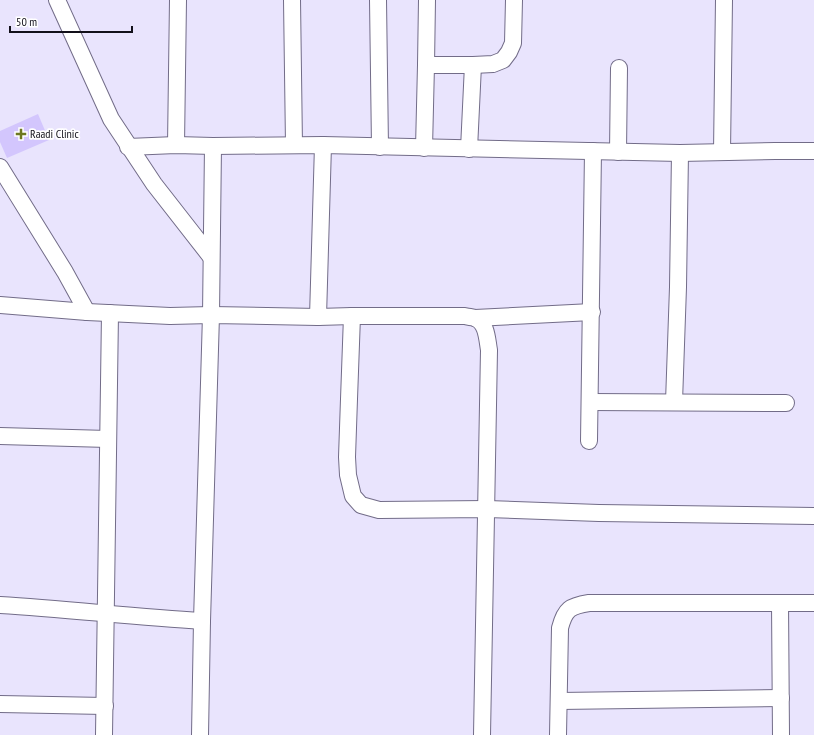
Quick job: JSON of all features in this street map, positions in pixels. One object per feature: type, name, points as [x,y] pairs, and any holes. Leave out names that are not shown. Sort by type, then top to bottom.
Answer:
[{"type":"street","points":[[57,0],[111,119],[128,147],[154,184],[211,257]]},
{"type":"street","points":[[176,145],[178,0]]},
{"type":"street","points":[[292,0],[294,145]]},
{"type":"street","points":[[378,0],[380,147]]},
{"type":"street","points":[[424,148],[426,0]]},
{"type":"street","points":[[426,65],[473,66],[493,64],[503,60],[513,43],[514,0]]},
{"type":"street","points":[[722,152],[724,0]]},
{"type":"street","points":[[470,149],[473,66]]},
{"type":"street","points":[[618,152],[619,68]]},
{"type":"street","points":[[128,147],[176,145],[323,145],[680,154],[810,148]]},
{"type":"street","points":[[318,317],[323,145]]},
{"type":"street","points":[[200,735],[211,315],[213,146]]},
{"type":"street","points":[[589,441],[592,312],[593,151]]},
{"type":"street","points":[[674,402],[678,287],[680,154]]},
{"type":"street","points":[[0,167],[87,312]]},
{"type":"street","points":[[2,303],[87,312],[170,316],[465,316],[475,318],[592,312]]},
{"type":"street","points":[[104,735],[110,313]]},
{"type":"street","points":[[352,316],[347,457],[348,475],[353,496],[361,505],[379,510],[487,509],[599,513],[814,516]]},
{"type":"street","points":[[475,318],[482,324],[486,333],[489,350],[482,735]]},
{"type":"street","points":[[590,402],[786,403]]},
{"type":"street","points":[[0,436],[108,439]]},
{"type":"street","points":[[558,735],[560,628],[562,618],[569,609],[589,603],[814,603]]},
{"type":"street","points":[[780,603],[781,735]]},
{"type":"street","points":[[0,605],[202,621]]},
{"type":"street","points":[[559,701],[781,698]]},
{"type":"street","points":[[0,704],[104,706]]},
{"type":"building","points":[[38,114],[49,140],[7,158],[0,142],[0,131]]},
{"type":"place","name":"Raadi Clinic","points":[[21,134]]}]
